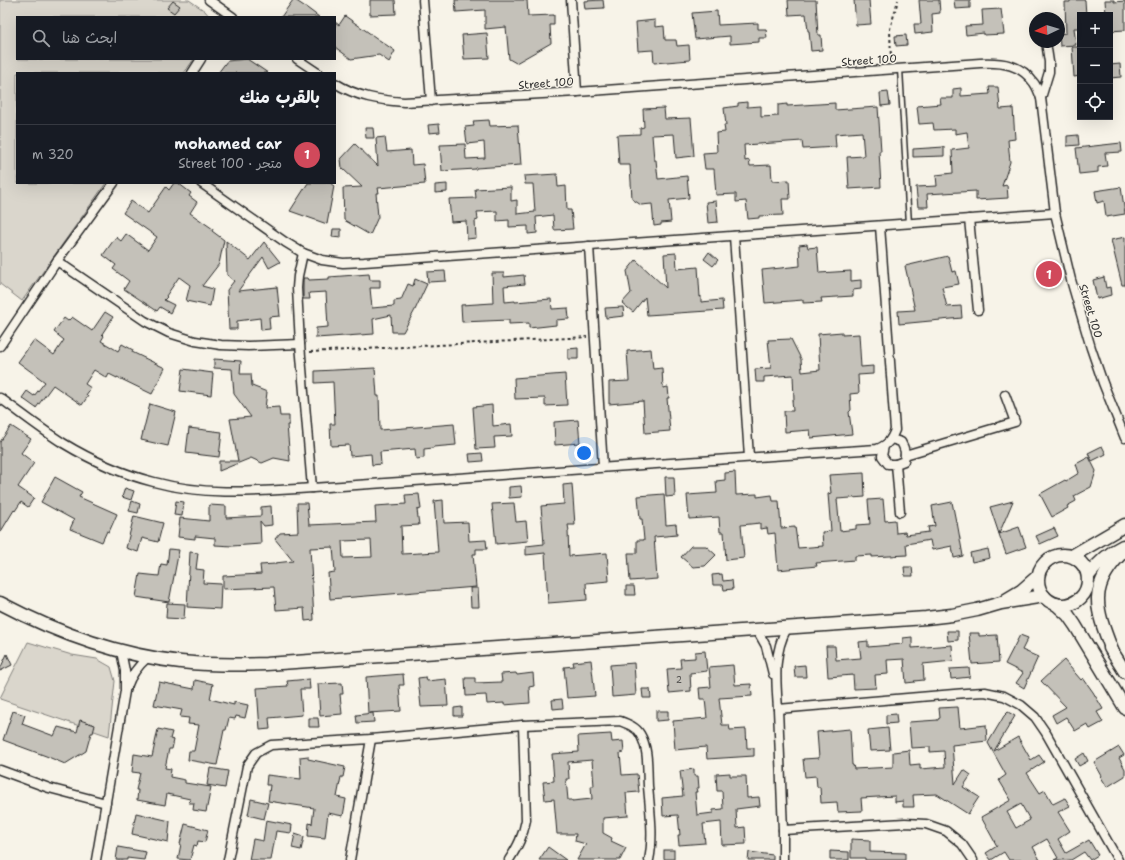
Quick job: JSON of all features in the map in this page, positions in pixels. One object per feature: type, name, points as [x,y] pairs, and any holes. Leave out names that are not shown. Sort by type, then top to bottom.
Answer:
[{"type":"street","points":[[209,0],[231,16]]},
{"type":"street","points":[[424,0],[431,101]]},
{"type":"street","points":[[571,0],[577,92]]},
{"type":"street","points":[[1041,98],[1049,72],[1047,48]]},
{"type":"street","points":[[193,72],[200,60]]},
{"type":"street","points":[[298,60],[316,72]]},
{"type":"street","name":"Street 100","points":[[336,84],[359,95],[381,101],[404,102],[577,92],[995,62],[1010,65],[1024,72],[1034,84],[1041,98],[1055,213],[1071,280],[1091,348],[1122,420],[1125,438]]},
{"type":"street","points":[[0,346],[57,261],[113,184]]},
{"type":"street","points":[[202,184],[303,254],[322,260],[350,262],[1055,213]]},
{"type":"street","points":[[969,219],[978,310]]},
{"type":"street","points":[[0,398],[62,442],[92,459],[122,473],[154,483],[188,489],[221,492],[255,492],[877,449],[884,446],[891,439],[895,430],[880,226]]},
{"type":"street","points":[[734,236],[749,457]]},
{"type":"street","points":[[588,246],[603,467]]},
{"type":"street","points":[[303,254],[297,288],[312,488]]},
{"type":"street","points":[[57,261],[145,321],[169,333],[195,341],[221,345],[248,346],[300,344]]},
{"type":"street","points":[[905,455],[1015,422],[1005,395]]},
{"type":"street","points":[[884,446],[882,456],[888,464],[896,464],[904,461],[905,449],[900,442],[891,439]]},
{"type":"street","points":[[896,464],[900,512]]},
{"type":"street","points":[[1072,556],[1125,525]]},
{"type":"street","points":[[1088,576],[1105,556],[1125,545]]},
{"type":"street","points":[[1113,654],[1099,612],[1099,591],[1105,572],[1125,550]]},
{"type":"street","points":[[1056,604],[1065,605],[1074,603],[1081,598],[1086,590],[1088,583],[1086,567],[1080,560],[1072,556],[1063,554],[1054,556],[1046,561],[1038,576],[1039,587],[1049,601],[1056,604],[1068,614],[1125,708]]},
{"type":"street","points":[[1001,603],[1021,591],[1038,576]]},
{"type":"street","points":[[1086,590],[1094,620],[1125,672]]},
{"type":"street","points":[[0,603],[59,631],[99,645],[148,657],[182,662],[224,665],[266,664],[933,617],[952,615],[1001,603],[1044,596]]},
{"type":"street","points":[[782,860],[783,830],[776,662],[781,640],[788,628]]},
{"type":"street","points":[[757,630],[764,642],[768,654],[777,692]]},
{"type":"street","points":[[96,860],[125,691],[125,671],[121,651]]},
{"type":"street","points":[[125,691],[134,672],[148,657]]},
{"type":"street","points":[[778,709],[966,693],[985,692],[1004,696],[1021,705],[1035,717],[1046,733],[1118,860]]},
{"type":"street","points":[[228,860],[247,766],[256,753],[271,745],[371,739],[523,725],[620,721],[631,725],[639,733],[644,743],[652,830],[649,860]]},
{"type":"street","points":[[509,860],[521,840],[526,820],[523,725]]},
{"type":"street","points":[[350,860],[371,739]]},
{"type":"street","points":[[0,770],[49,788],[106,803]]},
{"type":"street","points":[[783,830],[905,823],[926,824],[946,831],[962,844],[973,860]]},
{"type":"lane","points":[[896,69],[909,224]]},
{"type":"path","points":[[896,69],[890,29],[898,0]]},
{"type":"path","points":[[301,352],[595,336]]},
{"type":"shaded area","points":[[0,0],[189,0],[205,11],[209,16],[16,16],[16,60],[193,60],[185,72],[16,72],[16,184],[105,184],[22,301],[0,284]]},
{"type":"shaded area","points":[[28,642],[72,655],[97,659],[111,667],[115,681],[109,736],[0,699]]},
{"type":"building","points":[[293,0],[295,0],[318,16],[282,16]]},
{"type":"building","points":[[370,0],[395,0],[396,14],[370,15]]},
{"type":"building","points":[[455,0],[527,0],[528,16],[554,15],[554,25],[550,25],[551,43],[516,63],[509,59],[506,27],[485,29],[485,10],[456,12]]},
{"type":"building","points":[[603,0],[604,8],[585,9],[584,1]]},
{"type":"building","points":[[788,0],[816,0],[818,35],[821,35],[822,50],[811,51],[806,14],[789,15]]},
{"type":"building","points":[[854,0],[869,0],[871,24],[856,25]]},
{"type":"building","points":[[919,0],[939,0],[940,13],[932,14],[933,32],[915,34],[914,24],[921,24]]},
{"type":"building","points":[[954,0],[970,0],[970,8],[955,9]]},
{"type":"building","points":[[1070,0],[1085,0],[1086,12],[1077,12],[1077,28],[1074,28],[1076,45],[1065,46],[1065,2],[1070,2]]},
{"type":"building","points":[[1105,0],[1114,0],[1114,2],[1125,1],[1125,30],[1113,31],[1113,12],[1106,12]]},
{"type":"building","points":[[173,1],[180,6],[174,13],[167,8]]},
{"type":"building","points":[[1001,9],[1004,34],[984,35],[984,33],[966,35],[965,26],[983,25],[982,10]]},
{"type":"building","points":[[717,11],[718,25],[758,23],[758,29],[766,29],[767,38],[759,38],[759,42],[730,44],[730,36],[695,39],[692,13]]},
{"type":"building","points":[[345,16],[395,51],[389,62],[379,55],[351,59],[336,48],[336,23],[339,25]]},
{"type":"building","points":[[655,20],[655,27],[664,26],[665,40],[676,40],[677,46],[689,45],[690,60],[654,63],[653,50],[638,51],[636,22]]},
{"type":"building","points":[[487,33],[489,58],[464,59],[462,35]]},
{"type":"building","points":[[906,35],[907,45],[896,46],[895,36]]},
{"type":"building","points":[[1072,47],[1077,47],[1077,76],[1074,77]]},
{"type":"building","points":[[248,60],[266,72],[219,72],[227,61]]},
{"type":"building","points":[[1120,64],[1121,77],[1113,78],[1113,65]]},
{"type":"building","points":[[989,87],[998,87],[1000,109],[1013,108],[1015,139],[1008,140],[1010,162],[1002,186],[1007,185],[1008,198],[976,200],[976,191],[927,194],[928,207],[918,207],[916,187],[937,186],[936,175],[953,173],[952,150],[969,148],[967,132],[955,134],[955,129],[934,130],[933,123],[919,124],[917,106],[941,104],[940,98],[953,98],[953,89],[961,88],[961,96],[990,94]]},
{"type":"building","points":[[888,92],[890,105],[881,106],[880,93]]},
{"type":"building","points":[[747,102],[747,107],[761,106],[761,117],[778,116],[778,105],[787,104],[787,106],[835,103],[835,110],[878,107],[881,151],[879,151],[881,187],[849,189],[847,157],[864,156],[862,132],[835,134],[836,147],[803,149],[802,141],[744,145],[745,161],[749,160],[750,166],[771,165],[772,181],[789,180],[790,199],[782,199],[783,215],[759,216],[759,218],[748,219],[746,201],[736,202],[736,194],[716,195],[714,169],[705,169],[703,153],[717,152],[716,133],[725,132],[724,125],[726,125],[724,108],[738,106],[738,103]]},
{"type":"building","points":[[664,108],[665,119],[691,118],[694,156],[676,158],[674,134],[652,135],[654,160],[656,160],[658,179],[687,176],[689,198],[669,200],[671,222],[661,223],[661,225],[654,226],[652,204],[641,205],[632,199],[630,165],[619,165],[617,135],[640,134],[640,128],[644,127],[643,109]]},
{"type":"building","points":[[489,120],[490,126],[518,125],[521,165],[442,171],[440,145],[465,144],[466,159],[485,158],[484,142],[467,144],[465,127],[474,126],[473,121]]},
{"type":"building","points":[[439,124],[440,132],[429,133],[428,125]]},
{"type":"building","points":[[365,128],[373,128],[374,138],[366,138]]},
{"type":"building","points":[[1078,135],[1079,145],[1067,146],[1067,136]]},
{"type":"building","points":[[385,137],[387,152],[411,150],[412,165],[423,164],[425,184],[378,188],[379,193],[376,193],[378,217],[370,235],[344,220],[343,188],[362,187],[342,168],[341,159],[355,144],[378,166],[376,138]]},
{"type":"building","points":[[1121,143],[1122,152],[1105,153],[1107,166],[1098,167],[1098,172],[1079,174],[1076,148]]},
{"type":"building","points":[[944,147],[944,156],[913,157],[913,149]]},
{"type":"building","points":[[557,174],[558,187],[566,186],[567,210],[571,210],[573,229],[554,230],[553,215],[536,217],[537,233],[528,234],[528,226],[509,227],[509,220],[497,221],[497,211],[477,212],[478,220],[475,221],[476,238],[467,239],[466,221],[451,222],[449,199],[476,198],[475,189],[511,187],[511,201],[517,200],[517,214],[535,212],[533,184],[525,184],[524,176]]},
{"type":"building","points":[[173,184],[179,184],[191,193],[189,196],[197,202],[190,213],[213,229],[212,231],[224,240],[219,264],[202,286],[213,289],[210,306],[186,301],[190,285],[179,277],[164,300],[174,305],[170,313],[160,307],[157,311],[124,289],[129,281],[113,269],[116,265],[103,255],[116,237],[121,241],[126,234],[148,250],[157,237],[123,213],[131,201],[148,213],[166,187],[169,190]]},
{"type":"building","points":[[307,184],[331,184],[334,186],[327,224],[290,211]]},
{"type":"building","points":[[447,184],[447,192],[435,193],[435,185]]},
{"type":"building","points":[[1121,187],[1125,214],[1106,217],[1104,201],[1097,203],[1095,191]]},
{"type":"building","points":[[716,201],[718,222],[708,223],[706,202]]},
{"type":"building","points":[[333,229],[341,229],[341,238],[332,237]]},
{"type":"building","points":[[1125,237],[1125,285],[1122,285],[1111,240]]},
{"type":"building","points":[[226,241],[250,260],[264,242],[280,262],[269,268],[263,257],[238,291],[277,287],[280,316],[269,317],[270,329],[261,330],[260,318],[237,321],[237,329],[229,329],[227,290],[234,281],[227,275]]},
{"type":"building","points":[[807,244],[808,248],[817,247],[819,273],[851,271],[851,281],[861,280],[861,289],[853,290],[853,296],[821,298],[822,302],[803,303],[803,300],[765,303],[762,270],[800,266],[799,245]]},
{"type":"building","points":[[709,252],[718,260],[713,266],[704,259]]},
{"type":"building","points":[[676,253],[677,269],[698,267],[701,302],[722,300],[723,310],[647,315],[645,297],[633,312],[622,303],[631,293],[627,271],[636,260],[666,288],[664,254]]},
{"type":"building","points":[[948,256],[952,272],[956,271],[959,284],[942,287],[947,307],[961,306],[962,318],[899,324],[898,311],[915,310],[905,266]]},
{"type":"building","points":[[445,271],[446,281],[428,282],[427,272]]},
{"type":"building","points":[[492,273],[504,273],[504,277],[524,275],[525,284],[504,286],[505,302],[551,299],[552,309],[568,308],[569,319],[556,320],[556,325],[529,328],[529,323],[509,324],[509,320],[462,322],[461,305],[493,303]]},
{"type":"building","points":[[369,274],[370,280],[380,280],[380,288],[370,288],[372,308],[394,306],[394,301],[401,300],[408,284],[413,286],[415,279],[427,284],[403,332],[392,332],[391,315],[373,319],[374,334],[316,338],[316,328],[328,327],[326,292],[309,293],[310,299],[303,299],[303,278],[308,278],[309,280],[329,279],[329,277]]},
{"type":"building","points":[[1104,277],[1106,288],[1110,287],[1111,295],[1097,299],[1093,280]]},
{"type":"building","points":[[623,307],[624,316],[606,318],[605,308]]},
{"type":"building","points":[[105,312],[113,317],[102,334],[104,336],[101,341],[118,351],[122,344],[133,350],[132,352],[165,368],[152,394],[109,374],[107,378],[94,370],[85,384],[91,388],[82,405],[53,385],[36,408],[22,398],[27,391],[34,396],[45,382],[18,362],[34,340],[54,355],[64,340],[54,332],[64,318],[68,321],[72,317],[92,331]]},
{"type":"building","points":[[842,332],[842,335],[859,334],[861,367],[873,366],[873,374],[858,375],[859,393],[850,394],[851,410],[849,412],[852,434],[811,438],[810,430],[785,432],[784,411],[793,411],[793,375],[764,377],[764,382],[756,382],[755,369],[771,368],[768,340],[791,339],[801,359],[802,372],[820,370],[818,334]]},
{"type":"building","points":[[578,348],[578,359],[568,359],[568,349]]},
{"type":"building","points":[[651,349],[653,369],[662,368],[663,388],[668,387],[669,398],[667,398],[670,431],[645,433],[643,401],[609,404],[609,382],[629,381],[627,351]]},
{"type":"building","points":[[214,359],[241,361],[240,374],[251,374],[252,386],[267,392],[265,408],[279,407],[280,416],[289,416],[289,425],[287,425],[290,461],[274,458],[262,463],[251,458],[219,471],[219,461],[238,461],[230,419],[251,417],[234,394],[232,369],[214,368]]},
{"type":"building","points":[[375,368],[377,396],[379,396],[380,430],[454,424],[456,445],[424,449],[424,458],[416,459],[415,449],[380,452],[381,464],[372,465],[371,454],[350,456],[349,445],[331,446],[330,424],[335,424],[333,382],[315,383],[315,371]]},
{"type":"building","points":[[183,369],[213,373],[211,395],[180,391]]},
{"type":"building","points":[[565,374],[567,405],[545,406],[545,398],[515,399],[514,378]]},
{"type":"building","points":[[150,404],[176,412],[168,446],[141,440]]},
{"type":"building","points":[[492,405],[493,426],[511,424],[512,436],[494,437],[495,448],[476,449],[473,407]]},
{"type":"building","points":[[578,420],[580,443],[555,445],[554,422]]},
{"type":"building","points":[[11,426],[31,439],[21,453],[34,463],[18,487],[34,498],[28,507],[21,502],[15,511],[14,510],[0,533],[0,442]]},
{"type":"building","points":[[189,428],[222,432],[219,457],[186,453]]},
{"type":"building","points":[[1102,446],[1106,454],[1092,461],[1088,453]]},
{"type":"building","points":[[482,453],[483,461],[470,462],[469,454]]},
{"type":"building","points":[[1089,457],[1096,471],[1091,487],[1074,496],[1076,501],[1067,506],[1068,508],[1052,517],[1040,494],[1079,473],[1076,464]]},
{"type":"building","points":[[735,472],[736,495],[757,494],[757,497],[772,495],[773,501],[779,501],[781,528],[795,527],[798,548],[823,546],[822,532],[831,531],[828,494],[831,493],[829,475],[864,473],[865,497],[837,499],[840,531],[856,529],[856,525],[870,524],[868,500],[883,499],[885,521],[895,520],[896,533],[905,532],[906,535],[929,532],[928,527],[935,526],[932,506],[952,502],[963,556],[954,558],[952,546],[932,550],[930,540],[906,544],[907,555],[872,557],[872,555],[855,556],[855,560],[816,563],[817,566],[778,570],[775,533],[768,534],[767,528],[760,529],[760,523],[741,525],[744,558],[726,560],[724,532],[720,532],[719,517],[689,519],[687,495],[717,493],[716,481],[725,480],[725,473]]},
{"type":"building","points":[[55,477],[82,492],[79,497],[117,514],[109,532],[107,531],[102,542],[70,529],[74,520],[41,502]]},
{"type":"building","points":[[665,477],[674,477],[675,496],[666,497]]},
{"type":"building","points":[[572,484],[575,525],[568,525],[569,556],[607,553],[609,581],[586,583],[587,600],[548,603],[545,553],[526,555],[526,546],[544,544],[541,506],[564,504],[563,485]]},
{"type":"building","points":[[521,486],[522,497],[509,498],[509,487]]},
{"type":"building","points":[[125,488],[134,491],[131,500],[122,497]]},
{"type":"building","points":[[419,494],[421,509],[417,510],[419,525],[401,526],[402,554],[438,552],[434,501],[443,500],[444,523],[468,522],[469,541],[486,540],[487,549],[476,549],[476,554],[473,554],[476,587],[330,599],[328,573],[335,572],[333,547],[310,548],[314,620],[305,621],[304,608],[276,610],[274,587],[223,589],[223,576],[261,574],[260,565],[293,561],[275,539],[280,533],[298,532],[297,503],[307,503],[309,525],[376,522],[375,506],[406,504],[405,495]],"holes":[[[371,540],[372,557],[343,558],[342,541]]]},
{"type":"building","points":[[664,494],[666,525],[676,524],[677,535],[654,537],[657,579],[630,581],[628,553],[637,553],[637,540],[644,540],[638,496]]},
{"type":"building","points":[[132,501],[140,504],[138,513],[129,511]]},
{"type":"building","points":[[176,501],[184,502],[182,516],[174,515]]},
{"type":"building","points":[[1013,501],[999,534],[990,507]]},
{"type":"building","points":[[514,503],[516,522],[526,521],[528,541],[496,544],[492,504]]},
{"type":"building","points":[[209,505],[226,506],[226,518],[261,516],[261,507],[271,506],[272,525],[264,526],[260,521],[261,544],[232,546],[215,545],[215,538],[195,536],[195,539],[178,537],[180,518],[209,521]]},
{"type":"building","points":[[134,516],[163,523],[158,542],[142,538],[138,552],[126,548]]},
{"type":"building","points":[[1019,527],[1026,547],[1006,554],[999,534]]},
{"type":"building","points":[[1054,528],[1058,536],[1040,544],[1036,536]]},
{"type":"building","points":[[691,546],[706,546],[716,555],[705,566],[693,567],[681,557]]},
{"type":"building","points":[[169,549],[179,550],[169,602],[136,597],[140,574],[159,576],[161,564],[167,565]]},
{"type":"building","points":[[988,549],[990,558],[972,562],[970,553]]},
{"type":"building","points":[[190,552],[198,553],[196,569],[204,570],[203,583],[221,584],[220,609],[187,607]]},
{"type":"building","points":[[904,567],[912,567],[913,576],[905,576]]},
{"type":"building","points":[[722,574],[723,581],[732,580],[733,589],[724,590],[723,585],[713,585],[712,575]]},
{"type":"building","points":[[626,586],[634,586],[635,595],[626,595]]},
{"type":"building","points":[[470,588],[478,588],[479,607],[471,607]]},
{"type":"building","points":[[167,603],[185,604],[184,619],[166,618]]},
{"type":"building","points":[[947,631],[958,631],[958,640],[948,641]]},
{"type":"building","points":[[969,633],[979,633],[979,636],[997,635],[999,662],[972,664]]},
{"type":"building","points":[[1020,635],[1028,638],[1022,650],[1038,657],[1024,688],[1016,683],[1023,673],[1005,664]]},
{"type":"building","points":[[912,637],[912,648],[952,645],[953,661],[923,664],[924,680],[906,683],[904,659],[887,660],[888,674],[875,675],[876,688],[854,689],[853,675],[828,677],[826,646],[835,646],[836,660],[861,658],[859,642],[868,641],[868,647],[903,644],[903,638]]},
{"type":"building","points":[[705,651],[707,671],[690,673],[691,691],[669,693],[667,669],[681,668],[680,659],[695,658],[695,652]]},
{"type":"building","points":[[7,654],[12,665],[0,671],[0,669]]},
{"type":"building","points":[[591,660],[595,696],[567,698],[564,667],[574,666],[573,662]]},
{"type":"building","points":[[1064,660],[1081,680],[1083,678],[1103,709],[1097,712],[1103,722],[1090,729],[1087,724],[1075,731],[1066,717],[1056,723],[1052,715],[1066,707],[1041,681]]},
{"type":"building","points":[[634,663],[636,695],[612,697],[610,665]]},
{"type":"building","points":[[733,665],[735,685],[751,684],[752,696],[719,698],[722,725],[729,725],[730,730],[746,729],[747,748],[754,748],[754,756],[707,759],[706,747],[675,750],[673,721],[707,718],[705,699],[700,699],[699,688],[711,687],[709,667]]},
{"type":"building","points":[[805,665],[806,677],[795,677],[794,666]]},
{"type":"building","points":[[969,668],[970,677],[951,679],[950,669]]},
{"type":"building","points":[[516,673],[517,675],[533,673],[534,686],[529,687],[530,703],[504,705],[504,703],[487,704],[486,695],[466,696],[465,678],[475,678],[475,683],[502,682],[501,674]]},
{"type":"building","points":[[403,674],[404,685],[399,685],[401,711],[368,713],[366,677]]},
{"type":"building","points":[[426,677],[427,681],[446,679],[448,706],[421,707],[418,678]]},
{"type":"building","points":[[309,679],[310,689],[300,689],[302,715],[269,718],[270,729],[260,730],[257,688],[288,686],[287,681]]},
{"type":"building","points":[[195,680],[213,684],[210,699],[234,705],[234,702],[248,705],[245,718],[236,716],[235,719],[229,718],[226,730],[224,730],[217,765],[188,760],[189,751],[194,751],[199,725],[188,724],[189,718],[180,717],[182,710],[154,705],[159,682],[194,689]]},
{"type":"building","points":[[342,683],[343,694],[340,694],[342,714],[320,716],[318,684]]},
{"type":"building","points":[[642,689],[650,689],[651,698],[643,698]]},
{"type":"building","points":[[562,699],[563,708],[553,709],[552,700]]},
{"type":"building","points":[[462,707],[462,716],[454,716],[454,708]]},
{"type":"building","points":[[958,707],[960,728],[986,725],[987,741],[952,745],[955,784],[964,770],[971,775],[963,787],[979,797],[968,814],[937,794],[913,795],[914,807],[903,807],[903,801],[895,802],[895,796],[861,798],[862,811],[838,812],[837,802],[821,803],[820,787],[817,787],[816,776],[805,777],[803,759],[819,758],[817,732],[850,729],[852,765],[854,769],[893,767],[893,752],[909,750],[910,765],[920,764],[920,769],[945,767],[944,751],[930,752],[930,747],[911,748],[909,722],[938,720],[940,718],[939,708]]},
{"type":"building","points":[[13,711],[25,715],[22,724],[54,736],[58,727],[77,732],[80,720],[95,725],[86,751],[65,764],[3,740]]},
{"type":"building","points":[[656,711],[668,711],[668,720],[656,721]]},
{"type":"building","points":[[1008,712],[1015,716],[994,751],[1018,737],[1031,760],[1039,755],[1044,762],[1027,773],[1040,793],[1045,790],[1053,804],[1065,798],[1070,806],[1058,812],[1070,831],[1058,839],[1066,853],[1089,840],[1098,855],[1090,860],[1084,852],[1071,860],[1054,860],[1058,858],[1047,839],[1033,847],[1040,860],[1009,860],[1004,852],[991,860],[986,853],[997,846],[981,817],[1011,800],[999,780],[1006,775],[988,743]],"holes":[[[1021,804],[1030,820],[1016,828],[1007,812]]]},
{"type":"building","points":[[373,713],[374,722],[357,723],[356,715]]},
{"type":"building","points":[[896,714],[897,723],[886,724],[886,715]]},
{"type":"building","points":[[309,718],[318,718],[319,727],[309,727]]},
{"type":"building","points":[[888,728],[890,750],[870,751],[868,730]]},
{"type":"building","points":[[158,729],[172,732],[170,739],[174,740],[172,749],[169,749],[165,768],[171,769],[170,777],[185,780],[185,783],[211,787],[206,812],[193,810],[194,803],[189,803],[190,799],[167,794],[165,805],[137,800],[138,790],[136,790],[140,773],[132,772],[134,754],[152,757]]},
{"type":"building","points":[[611,734],[612,742],[623,741],[624,752],[620,753],[622,775],[637,774],[639,792],[626,793],[628,816],[603,818],[603,833],[612,838],[611,841],[626,848],[620,860],[577,860],[586,844],[575,841],[576,834],[557,834],[554,799],[545,800],[543,782],[554,781],[552,754],[579,752],[578,736]],"holes":[[[592,760],[594,786],[591,786],[592,799],[568,800],[566,779],[569,779],[568,762]]]},
{"type":"building","points":[[1119,747],[1124,755],[1119,758],[1125,769],[1125,776],[1107,787],[1094,762]]},
{"type":"building","points":[[1084,753],[1088,761],[1079,766],[1075,759]]},
{"type":"building","points":[[308,756],[308,759],[345,767],[343,777],[341,777],[337,797],[346,799],[343,816],[328,813],[325,838],[308,836],[309,823],[312,824],[314,808],[268,801],[270,785],[266,785],[267,775],[301,779],[300,757]]},
{"type":"building","points":[[210,768],[228,771],[225,788],[207,785]]},
{"type":"building","points":[[694,769],[694,776],[698,776],[699,788],[696,788],[697,792],[695,792],[697,815],[713,813],[713,810],[723,809],[722,791],[717,791],[716,774],[730,773],[730,776],[746,776],[747,798],[759,797],[760,806],[736,809],[737,828],[745,827],[746,844],[722,845],[721,822],[703,824],[705,843],[679,845],[678,835],[680,835],[678,815],[663,816],[662,798],[683,796],[680,771]]},
{"type":"building","points":[[251,799],[268,803],[264,819],[248,815]]},
{"type":"building","points":[[136,813],[170,821],[168,842],[132,834]]},
{"type":"building","points":[[266,820],[292,825],[291,833],[276,831],[271,860],[249,860],[253,839],[263,841]]},
{"type":"building","points":[[185,824],[208,830],[205,842],[198,841],[197,846],[194,845],[190,860],[178,859]]},
{"type":"building","points":[[295,834],[304,837],[301,850],[292,848]]},
{"type":"building","points":[[851,839],[870,840],[870,852],[905,853],[905,860],[865,860],[865,858],[851,858]]},
{"type":"building","points":[[118,847],[146,852],[144,860],[127,858],[127,860],[116,860]]},
{"type":"building","points":[[548,847],[566,860],[539,860]]},
{"type":"building","points":[[664,850],[674,850],[674,859],[664,859]]},
{"type":"building","points":[[830,851],[849,852],[849,860],[830,860]]},
{"type":"building","points":[[749,852],[773,855],[773,860],[748,860]]},
{"type":"place","name":"mohamed car","points":[[1049,274]]}]
